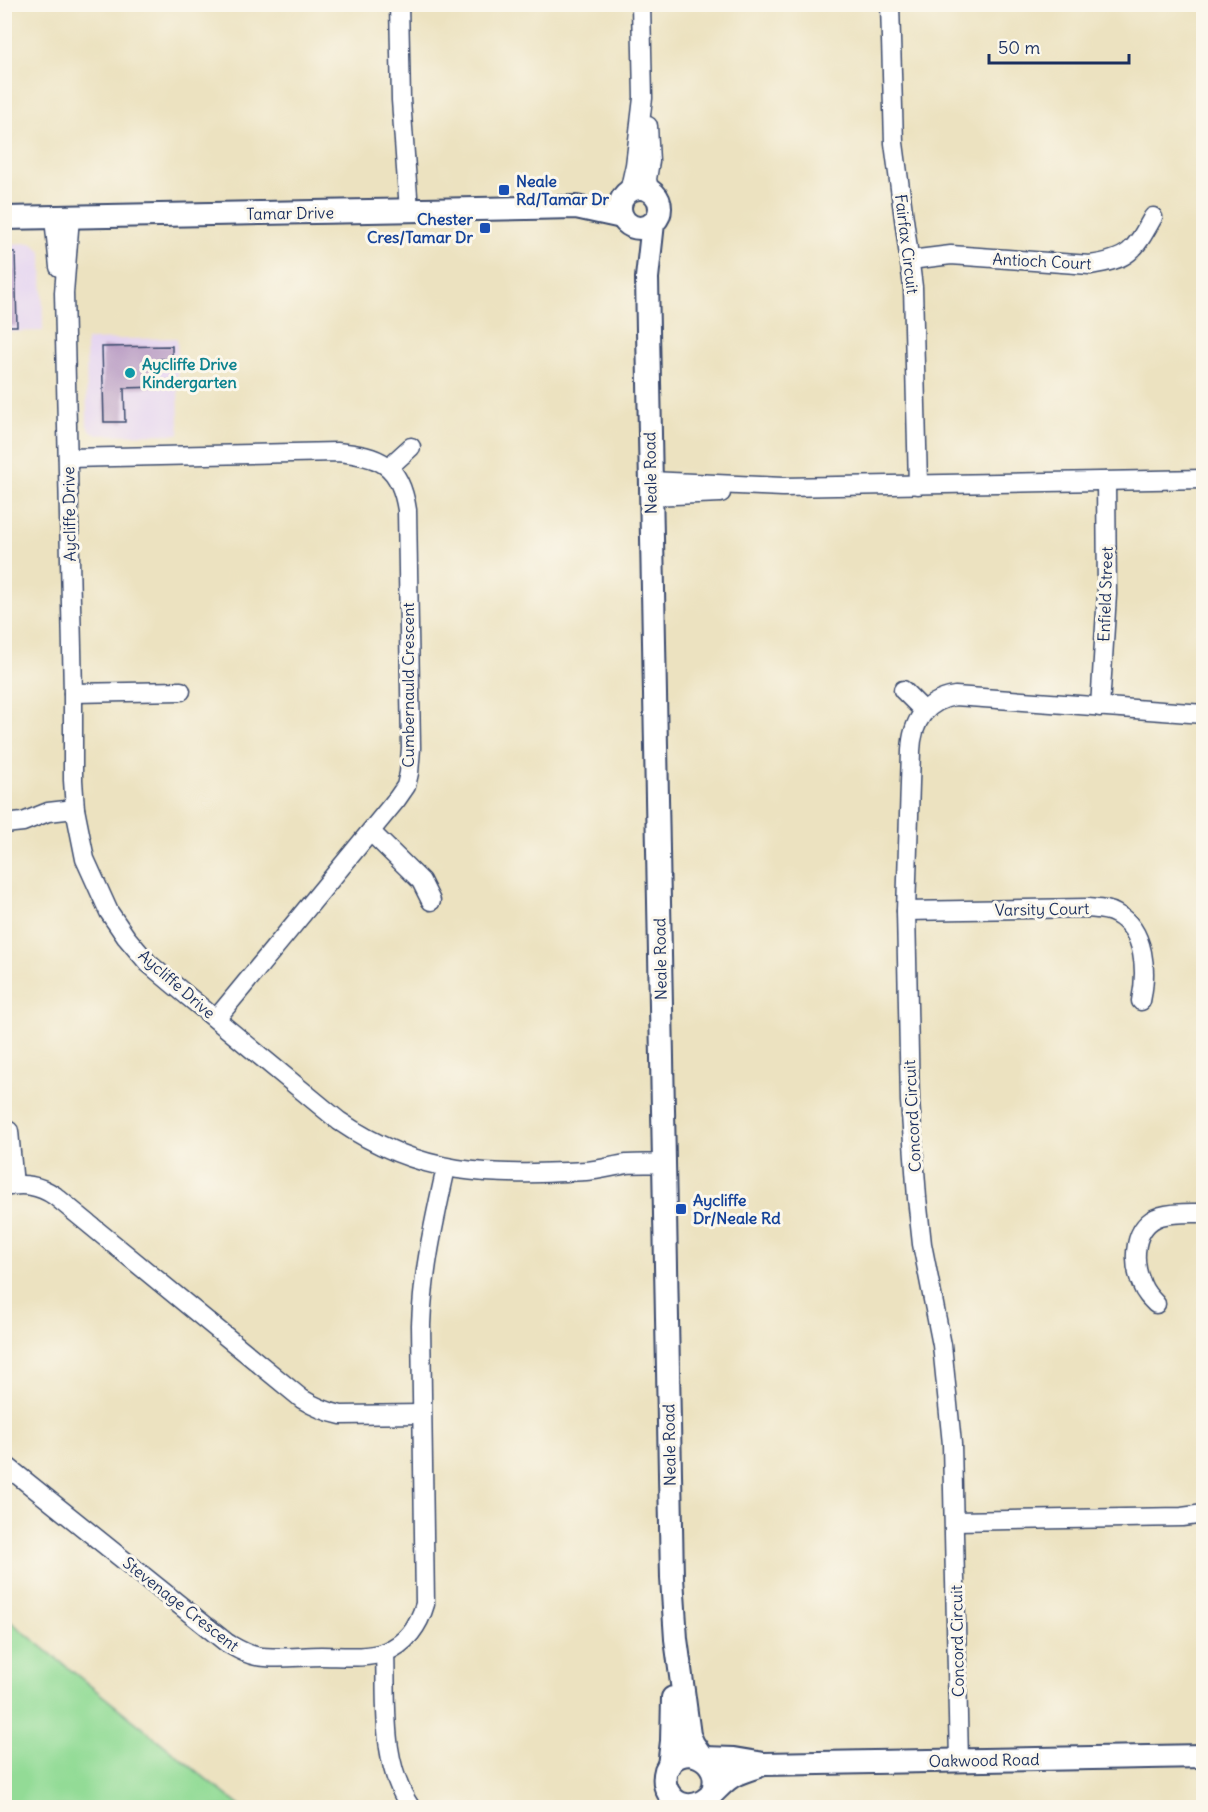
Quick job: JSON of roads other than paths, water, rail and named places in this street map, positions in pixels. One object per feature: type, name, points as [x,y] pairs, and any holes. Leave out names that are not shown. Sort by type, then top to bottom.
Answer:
[{"type":"street","points":[[399,4],[403,210]]},
{"type":"street","name":"Neale Road","points":[[641,4],[643,98],[650,161],[635,207],[647,278],[672,1578],[676,1640],[689,1735],[703,1758]]},
{"type":"street","name":"Fairfax Circuit","points":[[890,4],[894,143],[915,312],[918,485]]},
{"type":"street","name":"Tamar Drive","points":[[4,218],[635,207]]},
{"type":"street","name":"Aycliffe Drive","points":[[62,217],[73,780],[76,815],[85,859],[109,912],[148,963],[305,1094],[363,1137],[388,1150],[419,1162],[481,1173],[588,1171],[625,1176],[664,1170]]},
{"type":"street","name":"Antioch Court","points":[[910,261],[951,255],[1090,265],[1108,263],[1121,259],[1130,252],[1139,242],[1153,217]]},
{"type":"street","points":[[68,458],[337,452],[364,455],[389,467],[411,447]]},
{"type":"street","name":"Cumbernauld Crescent","points":[[216,1019],[371,832],[405,786],[411,761],[407,510],[397,477],[389,467]]},
{"type":"street","points":[[651,489],[711,494],[783,487],[1203,478]]},
{"type":"street","name":"Enfield Street","points":[[1100,707],[1107,594],[1106,481]]},
{"type":"street","points":[[903,690],[924,711],[942,698],[955,696],[1203,714]]},
{"type":"street","points":[[73,693],[181,691]]},
{"type":"street","name":"Concord Circuit","points":[[924,711],[911,742],[906,911],[907,1025],[913,1156],[922,1244],[942,1344],[952,1443],[959,1761]]},
{"type":"street","points":[[4,824],[23,822],[48,812],[76,815]]},
{"type":"street","points":[[371,832],[414,872],[431,901]]},
{"type":"street","name":"Varsity Court","points":[[906,911],[1088,908],[1103,909],[1117,914],[1129,924],[1137,936],[1141,950],[1145,976],[1141,1001]]},
{"type":"street","points":[[9,1131],[9,1186],[34,1185],[56,1196],[293,1392],[329,1413],[341,1415],[422,1414]]},
{"type":"street","points":[[411,1808],[401,1788],[390,1754],[385,1652],[403,1641],[414,1629],[422,1617],[425,1604],[422,1288],[427,1251],[446,1168]]},
{"type":"street","points":[[1156,1304],[1141,1283],[1137,1241],[1150,1221],[1161,1216],[1203,1213]]},
{"type":"street","name":"Stevenage Crescent","points":[[4,1464],[239,1650],[248,1654],[271,1657],[361,1655],[385,1652]]},
{"type":"street","points":[[955,1521],[1182,1517],[1203,1514]]},
{"type":"street","name":"Neale Road","points":[[669,1766],[676,1640]]},
{"type":"street","points":[[687,1754],[703,1758],[713,1770],[715,1778],[710,1799],[697,1804],[677,1804],[666,1788],[664,1780],[669,1766],[674,1760],[687,1754]]},
{"type":"street","name":"Oakwood Road","points":[[703,1758],[734,1759],[764,1764],[1203,1756]]},
{"type":"street","name":"Oakwood Road","points":[[710,1799],[729,1778],[764,1764]]},
{"type":"place","name":"Neale Rd/Tamar Dr","points":[[504,190]]},
{"type":"place","name":"Chester Cres/Tamar Dr","points":[[485,228]]},
{"type":"place","name":"Aycliffe Drive Kindergarten","points":[[130,373]]},
{"type":"place","name":"Aycliffe Dr/Neale Rd","points":[[681,1209]]}]
